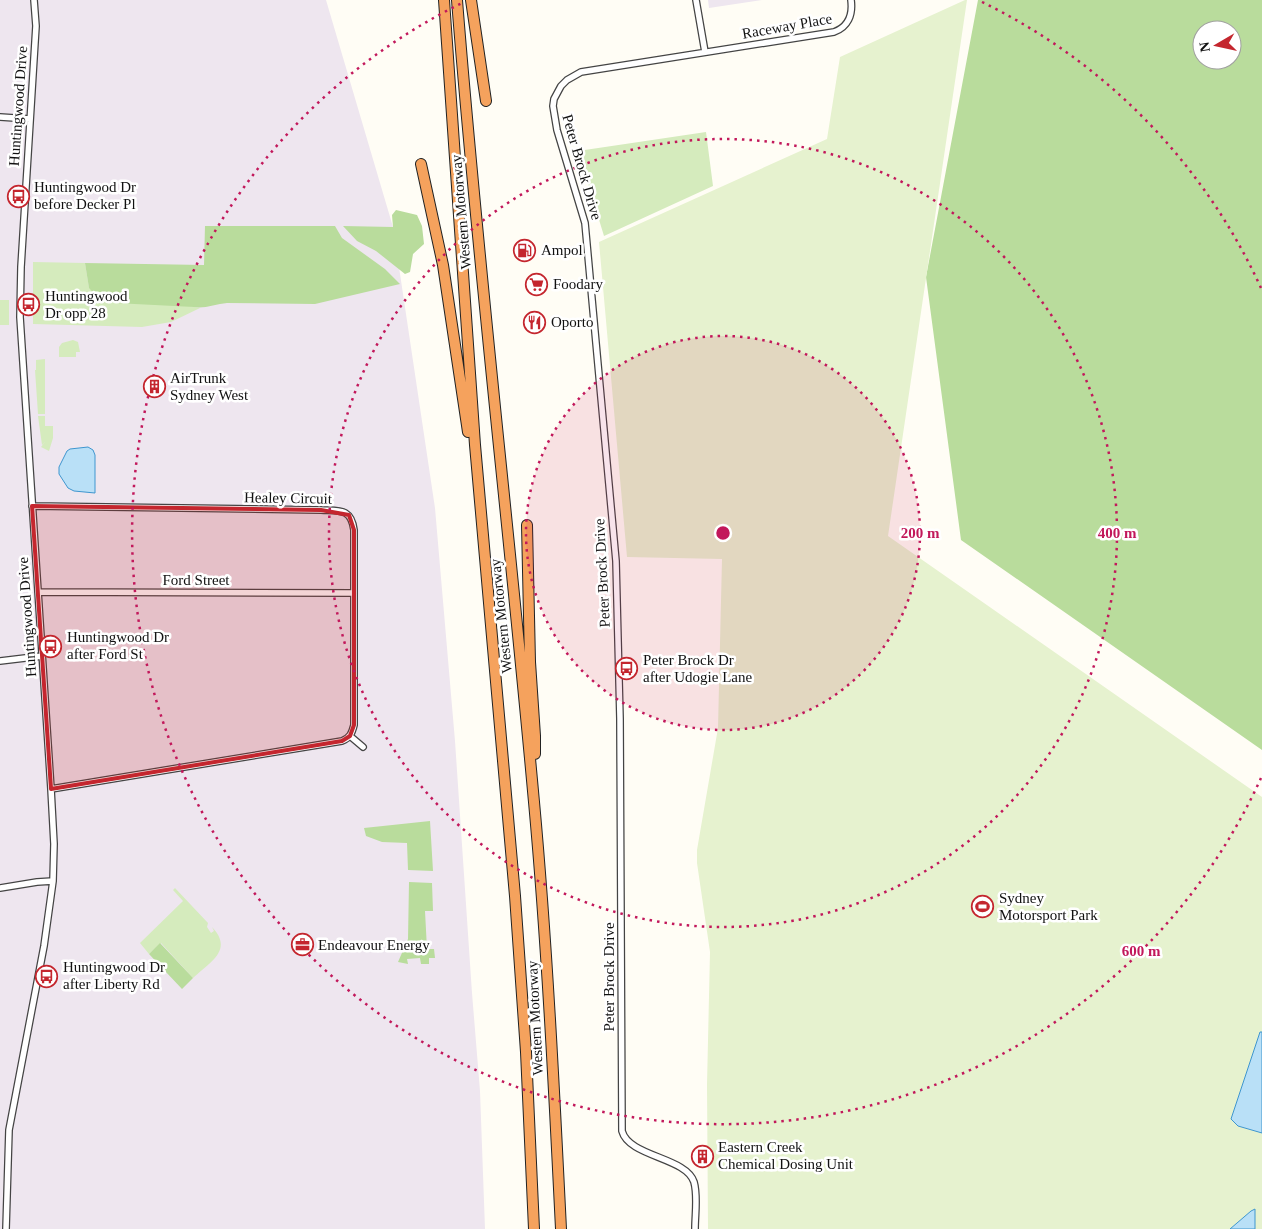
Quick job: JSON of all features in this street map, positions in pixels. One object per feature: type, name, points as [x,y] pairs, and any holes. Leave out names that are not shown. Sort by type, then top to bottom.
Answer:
[{"type":"highway","points":[[437,0],[447,51]]},
{"type":"highway","name":"Western Motorway","points":[[444,0],[475,445],[516,905],[534,1229]]},
{"type":"highway","name":"Western Motorway","points":[[457,0],[478,239],[534,803],[547,969],[561,1229]]},
{"type":"highway","points":[[471,0],[486,100]]},
{"type":"highway","points":[[421,164],[443,265],[468,440],[475,445]]},
{"type":"highway","points":[[527,525],[530,653],[535,736],[534,803]]},
{"type":"street","name":"Huntingwood Drive","points":[[6,1229],[9,1130],[44,946],[53,881],[54,844],[20,317],[21,267],[36,26],[34,0]]},
{"type":"street","points":[[696,0],[705,52]]},
{"type":"street","name":"Raceway Place","points":[[705,52],[834,32],[842,29],[850,18],[851,0]]},
{"type":"street","name":"Peter Brock Drive","points":[[694,1229],[695,1190],[694,1181],[690,1175],[676,1165],[635,1146],[624,1137],[622,1131],[620,748],[616,560],[586,223],[556,130],[553,106],[554,99],[561,86],[566,80],[581,72],[705,52]]},
{"type":"street","points":[[0,117],[30,119]]},
{"type":"street","name":"Healey Circuit","points":[[32,506],[321,510],[342,512],[349,515],[354,530],[354,725],[350,736]]},
{"type":"street","name":"Ford Street","points":[[38,592],[354,593]]},
{"type":"street","points":[[0,661],[42,656]]},
{"type":"street","points":[[51,790],[342,741],[350,736],[363,747]]},
{"type":"street","points":[[0,888],[53,881]]},
{"type":"highlighted area","points":[[32,506],[321,510],[349,515],[354,530],[354,725],[350,736],[342,741],[51,789]]},
{"type":"shaded area","points":[[0,0],[326,0],[393,227],[435,508],[455,741],[480,1091],[485,1229],[0,1229]]},
{"type":"shaded area","points":[[708,0],[762,0],[709,8]]},
{"type":"shaded area","points":[[694,1149],[705,1149],[705,1168],[700,1168],[694,1164]]},
{"type":"green space","name":"Sydney Motorsport Park","points":[[967,0],[888,536],[1262,797],[1262,1229],[708,1229],[707,1085],[710,952],[697,863],[697,850],[718,728],[722,559],[627,557],[599,242],[827,139],[840,57]]},
{"type":"green space","points":[[978,0],[1262,0],[1262,750],[961,540],[926,277]]},
{"type":"green space","points":[[706,132],[713,186],[604,236],[578,151]]},
{"type":"green space","points":[[396,210],[417,215],[422,226],[424,244],[413,254],[410,272],[405,274],[376,251],[357,241],[343,226],[393,227],[392,215]]},
{"type":"green space","points":[[205,226],[335,226],[342,238],[385,269],[400,284],[315,304],[227,303],[206,307],[115,303],[99,299],[89,288],[85,263],[204,265]]},
{"type":"green space","points":[[33,262],[85,263],[89,288],[200,308],[171,322],[142,327],[33,324]]},
{"type":"green space","points":[[0,300],[9,300],[9,325],[0,325]]},
{"type":"green space","points":[[73,340],[78,342],[80,352],[76,352],[76,357],[59,357],[59,347],[62,343]]},
{"type":"green space","points":[[45,359],[45,414],[38,414],[36,360]]},
{"type":"green space","points":[[38,416],[45,416],[45,426],[53,426],[53,438],[49,451],[41,447],[45,442],[42,445]]},
{"type":"green space","points":[[430,821],[433,871],[408,870],[407,843],[382,842],[366,836],[364,828]]},
{"type":"green space","points":[[409,882],[432,883],[433,911],[425,911],[427,949],[434,949],[435,958],[429,958],[429,964],[421,964],[420,958],[407,959],[408,964],[398,962],[408,939]]},
{"type":"green space","points":[[175,888],[208,923],[207,927],[211,933],[214,931],[212,927],[221,942],[217,955],[193,978],[161,943],[149,954],[140,943],[183,901],[173,890]]},
{"type":"green space","points":[[160,943],[193,978],[182,989],[149,954]]},
{"type":"water","points":[[88,447],[93,450],[95,455],[95,493],[74,491],[68,488],[59,474],[59,467],[67,451]]},
{"type":"water","points":[[1260,1032],[1262,1032],[1262,1133],[1238,1126],[1231,1119]]},
{"type":"water","points":[[1255,1209],[1255,1229],[1230,1229],[1251,1211]]},
{"type":"place","name":"Huntingwood Dr before Decker Pl","points":[[18,196]]},
{"type":"place","name":"Ampol","points":[[525,250]]},
{"type":"place","name":"Foodary","points":[[537,284]]},
{"type":"place","name":"Huntingwood Dr opp 28","points":[[29,305]]},
{"type":"place","name":"Oporto","points":[[535,322]]},
{"type":"place","name":"AirTrunk Sydney West","points":[[154,387]]},
{"type":"place","name":"Huntingwood Dr after Ford St","points":[[51,646]]},
{"type":"place","name":"Peter Brock Dr after Udogie Lane","points":[[627,669]]},
{"type":"place","name":"Sydney Motorsport Park","points":[[983,907]]},
{"type":"place","name":"Endeavour Energy","points":[[302,945]]},
{"type":"place","name":"Huntingwood Dr after Liberty Rd","points":[[47,976]]},
{"type":"place","name":"Eastern Creek Chemical Dosing Unit","points":[[702,1156]]}]
